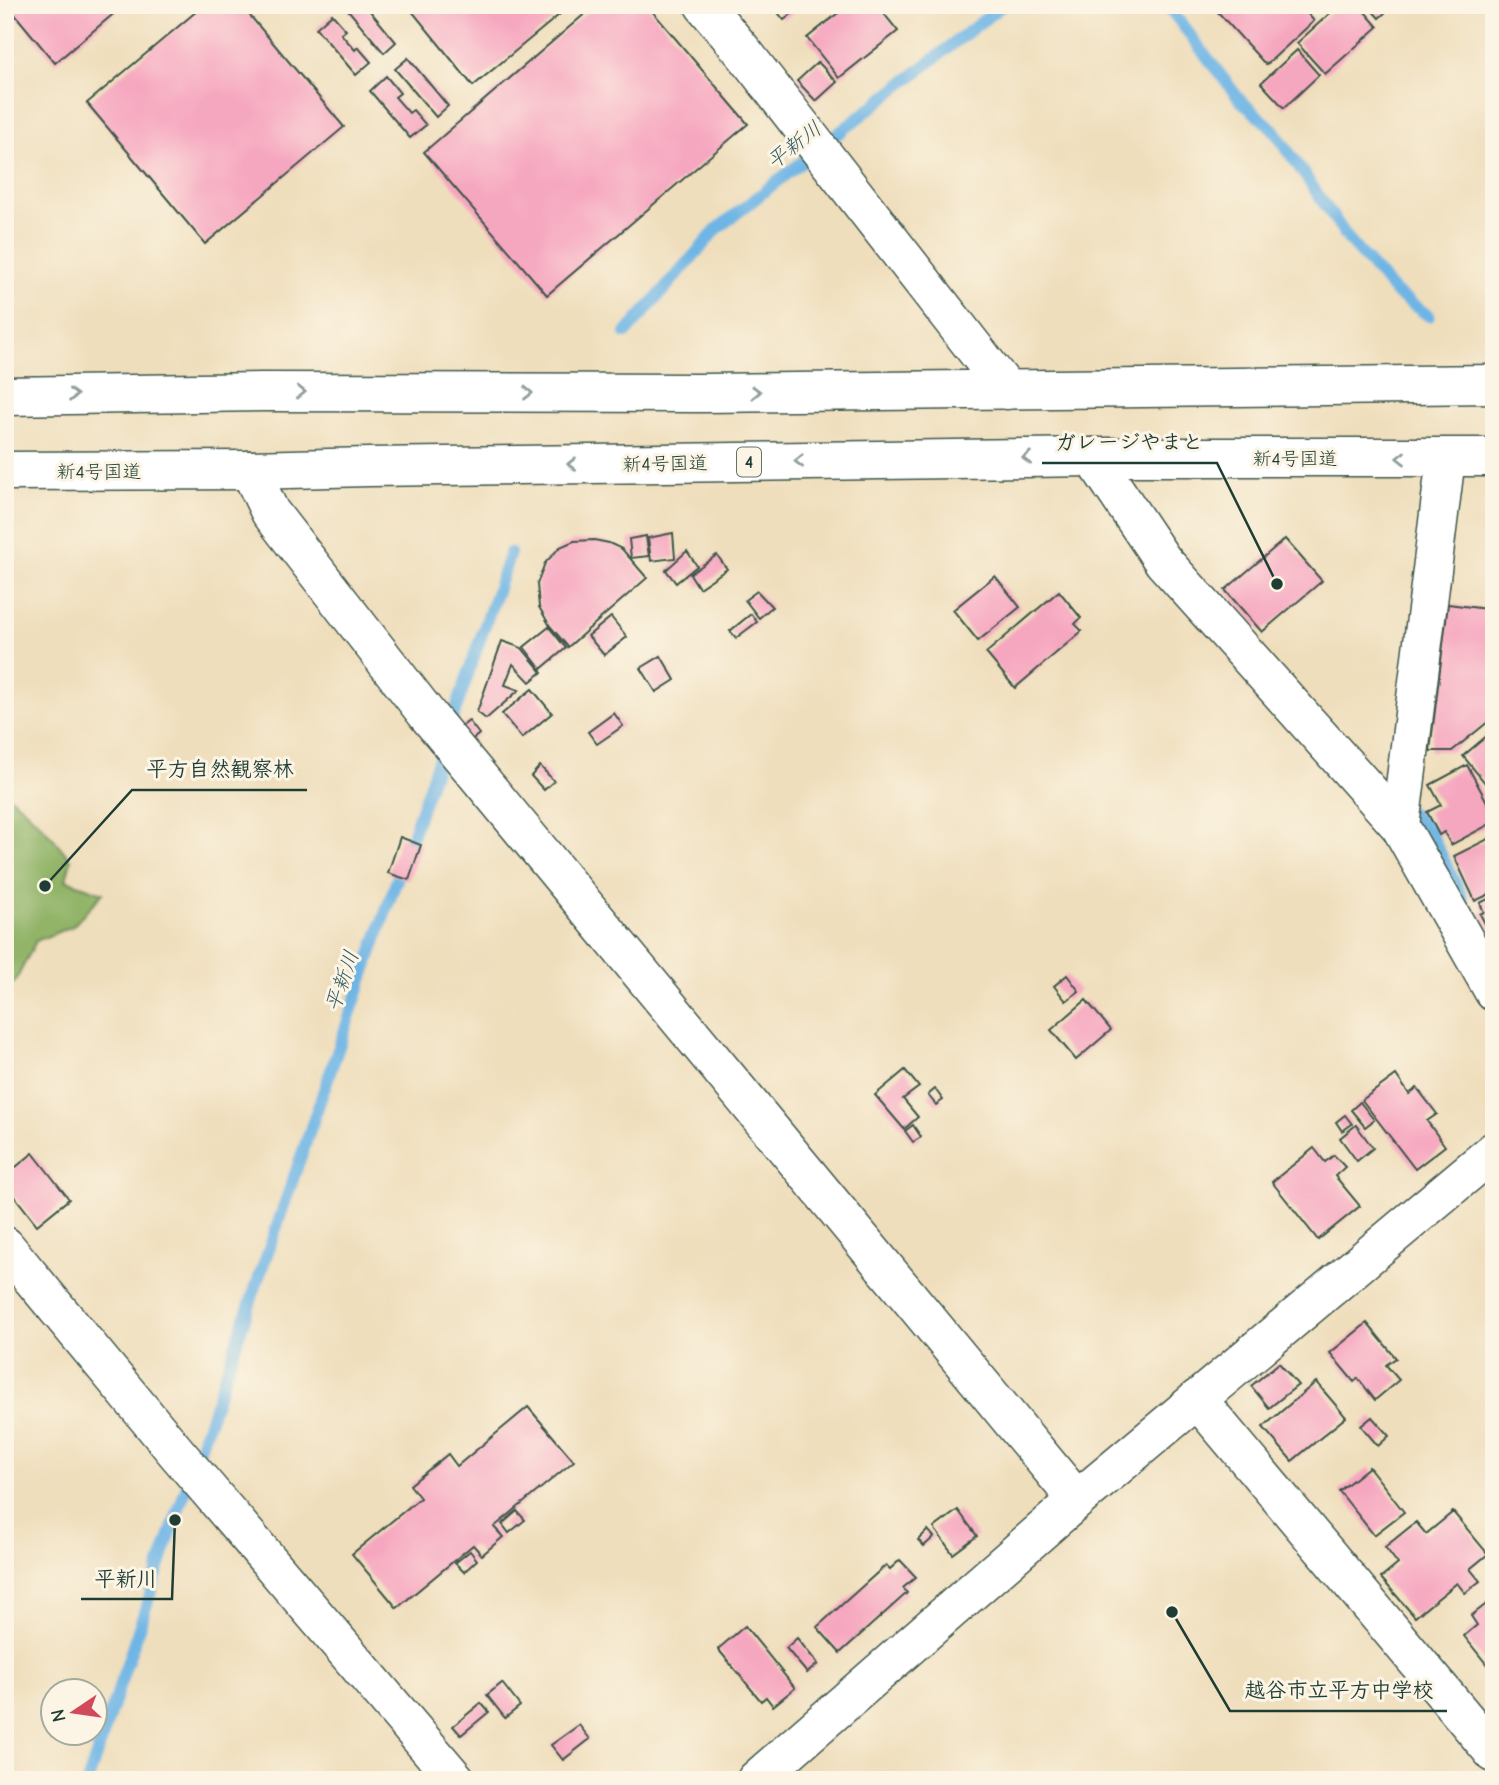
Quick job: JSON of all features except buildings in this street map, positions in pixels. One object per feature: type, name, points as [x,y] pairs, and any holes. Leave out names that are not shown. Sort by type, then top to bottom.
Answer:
[{"type":"main road","points":[[704,5],[1007,390]]},
{"type":"main road","points":[[5,396],[703,393],[1494,384]]},
{"type":"main road","points":[[1093,457],[1163,561],[1400,824],[1494,992]]},
{"type":"main road","name":"新4号国道","points":[[5,471],[250,470],[1093,457],[1494,457]]},
{"type":"main road","points":[[1400,824],[1446,458]]},
{"type":"main road","points":[[250,470],[270,512],[429,717],[1077,1500]]},
{"type":"main road","points":[[756,1780],[1077,1500],[1494,1151]]},
{"type":"main road","points":[[5,1246],[198,1478],[456,1780]]},
{"type":"main road","points":[[1196,1399],[1494,1753]]},
{"type":"green space","points":[[5,793],[40,824],[71,860],[66,880],[103,893],[73,926],[36,941],[15,982],[5,988]]},
{"type":"waterway","name":"平新川","points":[[626,333],[717,229],[1003,5]]},
{"type":"waterway","points":[[1167,5],[1240,100],[1273,129],[1351,243],[1395,292],[1429,316]]},
{"type":"waterway","name":"平新川","points":[[88,1780],[175,1520],[510,553]]},
{"type":"waterway","points":[[1409,811],[1430,832],[1463,899]]},
{"type":"place","name":"ガレージやまと","points":[[1277,584]]},
{"type":"place","name":"平方自然観察林","points":[[45,886]]},
{"type":"place","name":"平新川","points":[[175,1520]]},
{"type":"place","name":"越谷市立平方中学校","points":[[1172,1612]]}]
